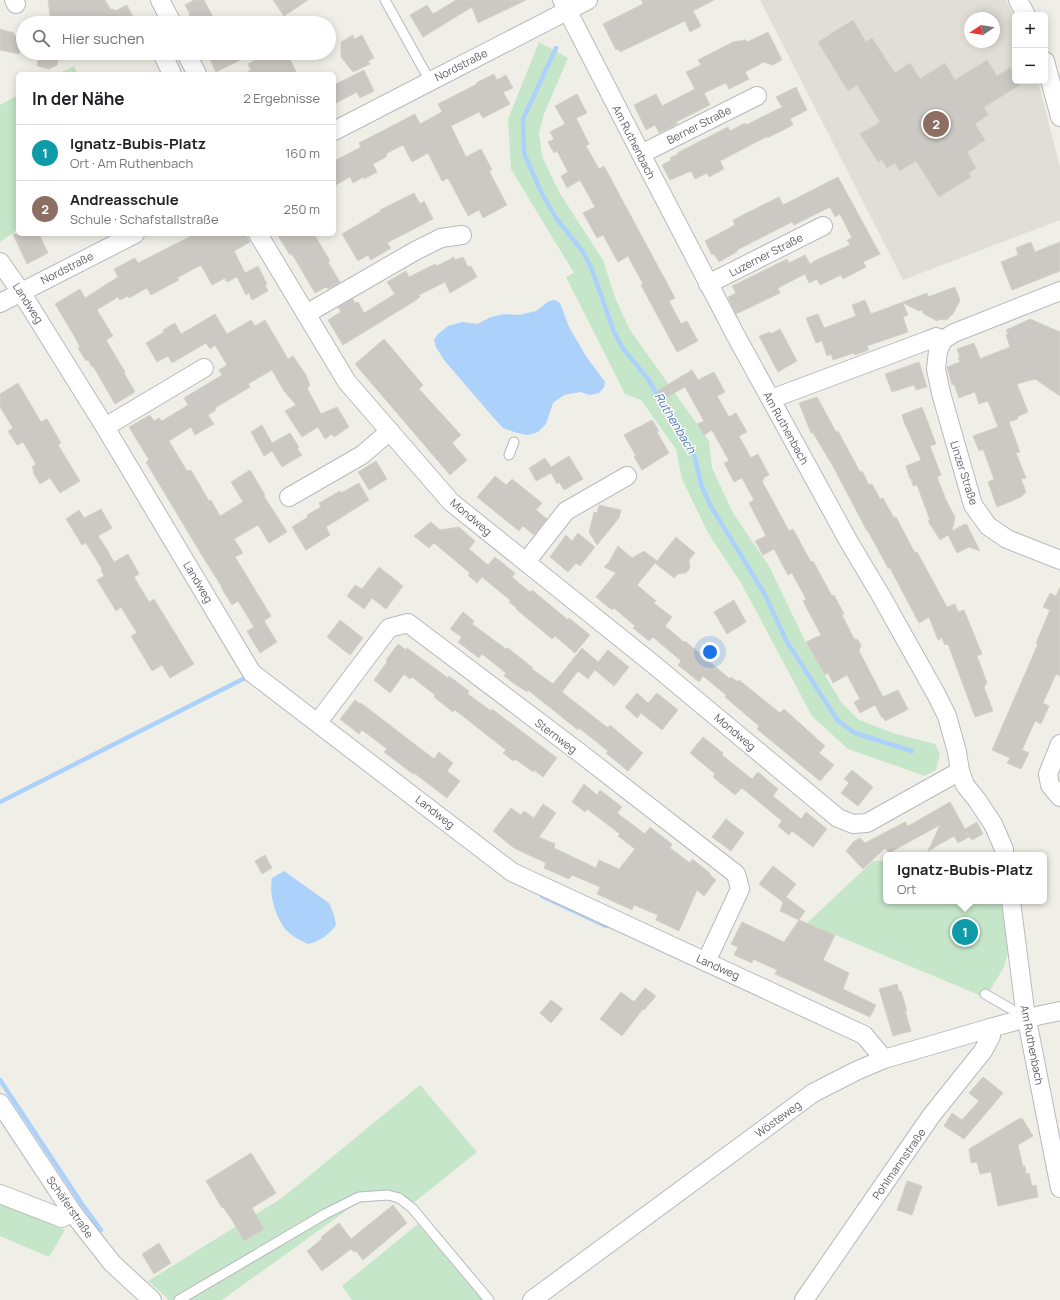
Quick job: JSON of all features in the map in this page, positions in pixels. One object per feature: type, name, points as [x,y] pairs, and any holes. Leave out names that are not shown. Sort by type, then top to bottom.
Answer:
[{"type":"street","points":[[160,0],[168,16]]},
{"type":"street","name":"Nordstraße","points":[[336,130],[430,81],[564,6],[588,0]]},
{"type":"street","points":[[1018,0],[1024,12]]},
{"type":"street","name":"Am Ruthenbach","points":[[564,6],[708,284],[849,542],[936,694],[947,716],[957,752],[960,771],[965,785],[993,824],[1004,852]]},
{"type":"street","points":[[165,60],[171,72]]},
{"type":"street","points":[[190,60],[196,72]]},
{"type":"street","points":[[1048,72],[1060,118]]},
{"type":"street","name":"Berner Straße","points":[[640,154],[756,96]]},
{"type":"street","name":"Luzerner Straße","points":[[708,284],[823,226]]},
{"type":"street","points":[[306,314],[428,244],[441,238],[462,235]]},
{"type":"street","name":"Nordstraße","points":[[0,303],[131,236]]},
{"type":"street","name":"Mondweg","points":[[259,236],[347,382],[451,502],[653,664],[838,818],[853,824],[868,823],[960,771]]},
{"type":"street","name":"Landweg","points":[[0,262],[22,292],[105,427],[252,672],[512,872],[864,1036],[884,1060]]},
{"type":"street","points":[[771,399],[926,340],[936,338],[943,340],[954,333],[1060,291]]},
{"type":"street","name":"Linzer Straße","points":[[943,340],[938,351],[936,369],[940,393],[973,505],[988,526],[1007,539],[1060,560]]},
{"type":"street","points":[[105,427],[204,368]]},
{"type":"street","points":[[289,497],[362,455],[390,431]]},
{"type":"street","points":[[526,562],[566,511],[627,476]]},
{"type":"street","name":"Sternweg","points":[[318,722],[390,628],[408,623],[736,874],[740,889],[706,962]]},
{"type":"street","points":[[1055,791],[1048,774],[1060,744]]},
{"type":"street","name":"Am Ruthenbach","points":[[1010,904],[1027,1018],[1060,1188]]},
{"type":"street","name":"Wösteweg","points":[[532,1300],[813,1093],[856,1071],[884,1060],[990,1028],[1060,1011]]},
{"type":"street","name":"Pohlmannstraße","points":[[804,1300],[932,1116],[983,1051],[991,1036],[990,1028]]},
{"type":"street","name":"Schäferstraße","points":[[0,1103],[72,1212],[112,1263],[152,1300]]},
{"type":"street","points":[[0,1194],[62,1218],[72,1212]]},
{"type":"lane","points":[[385,0],[430,81]]},
{"type":"lane","points":[[509,455],[514,442]]},
{"type":"lane","points":[[985,994],[1027,1018]]},
{"type":"lane","points":[[179,1300],[339,1207],[359,1197],[388,1195],[399,1198],[412,1208],[489,1300]]},
{"type":"shaded area","points":[[760,0],[1006,0],[1012,13],[1012,84],[1039,84],[1060,167],[1060,220],[903,280]]},
{"type":"green space","points":[[539,42],[568,58],[544,114],[539,133],[542,156],[559,192],[603,260],[616,300],[630,330],[709,441],[712,468],[733,513],[769,566],[807,645],[841,702],[859,720],[896,734],[935,744],[940,754],[936,770],[925,776],[848,749],[812,716],[741,583],[708,533],[682,479],[676,449],[641,400],[625,394],[566,277],[574,273],[511,169],[508,119]]},
{"type":"green space","points":[[74,66],[77,72],[62,72]]},
{"type":"green space","points":[[16,96],[16,230],[0,242],[0,105]]},
{"type":"green space","points":[[873,861],[883,861],[883,904],[1002,904],[1008,951],[1004,967],[991,989],[985,994],[979,995],[807,923]]},
{"type":"green space","points":[[420,1085],[477,1152],[406,1209],[396,1202],[389,1200],[357,1203],[222,1300],[169,1300],[148,1281],[282,1198]]},
{"type":"green space","points":[[0,1203],[65,1230],[49,1257],[0,1236]]},
{"type":"green space","points":[[418,1224],[482,1300],[352,1300],[342,1286]]},
{"type":"water","points":[[555,300],[560,303],[569,327],[586,356],[605,382],[604,387],[599,393],[590,395],[580,392],[564,395],[553,403],[546,424],[538,432],[528,435],[517,433],[503,428],[492,416],[444,360],[436,347],[434,340],[438,334],[448,326],[462,322],[477,324],[491,317],[504,314],[519,315],[536,311],[549,301]]},
{"type":"water","points":[[284,871],[329,903],[336,925],[327,935],[308,944],[288,932],[283,926],[273,902],[271,884],[272,878]]},
{"type":"building","points":[[48,0],[105,0],[111,10],[114,9],[115,11],[127,5],[132,16],[50,16]]},
{"type":"building","points":[[194,0],[204,0],[212,16],[189,16],[190,14],[185,5]]},
{"type":"building","points":[[273,0],[308,0],[284,16]]},
{"type":"building","points":[[456,0],[526,0],[478,23],[472,7],[423,37],[410,15],[427,5],[433,14]]},
{"type":"building","points":[[641,0],[714,0],[693,11],[701,26],[690,32],[685,21],[620,52],[618,49],[616,50],[603,24],[643,4]]},
{"type":"building","points":[[853,20],[866,42],[872,38],[895,73],[910,63],[920,79],[945,63],[955,80],[987,60],[997,76],[1010,68],[1012,71],[1012,84],[1020,85],[984,107],[988,115],[975,124],[985,140],[967,152],[976,168],[969,173],[971,177],[939,197],[916,161],[900,171],[895,163],[887,168],[882,160],[878,162],[860,134],[880,122],[857,85],[848,91],[818,42]]},
{"type":"building","points":[[0,29],[14,33],[14,35],[16,35],[16,53],[0,50]]},
{"type":"building","points":[[768,32],[782,60],[772,65],[764,62],[745,72],[749,79],[729,89],[726,83],[704,93],[710,105],[676,122],[677,124],[659,133],[655,125],[646,130],[634,105],[656,94],[662,106],[695,89],[686,72],[701,65],[698,60],[733,42],[746,40],[747,42]]},
{"type":"building","points":[[353,35],[354,39],[362,35],[374,58],[368,61],[370,64],[353,72],[341,57],[341,42]]},
{"type":"building","points":[[38,60],[58,60],[57,65],[49,69],[37,66]]},
{"type":"building","points":[[210,60],[240,60],[216,72]]},
{"type":"building","points":[[256,60],[290,60],[296,72],[248,72],[251,70],[248,64]]},
{"type":"building","points":[[364,70],[374,91],[360,98],[357,92],[336,103],[336,84]]},
{"type":"building","points":[[494,74],[497,80],[506,75],[513,88],[503,92],[510,104],[483,118],[479,112],[451,126],[466,157],[481,149],[492,170],[489,171],[507,205],[483,218],[479,210],[468,216],[448,178],[442,181],[428,153],[412,162],[403,145],[387,153],[386,157],[373,164],[377,172],[364,179],[363,177],[353,183],[350,177],[336,185],[336,160],[361,147],[359,143],[415,114],[420,124],[442,112],[438,104],[477,84],[476,83]]},
{"type":"building","points":[[796,87],[807,110],[790,119],[793,125],[720,161],[724,169],[709,177],[707,173],[695,179],[691,171],[670,180],[662,165],[671,160],[670,158],[728,127],[730,131],[745,123],[746,125],[782,107],[776,97]]},
{"type":"building","points":[[577,94],[587,113],[576,118],[589,144],[586,146],[599,169],[604,166],[675,298],[669,301],[681,324],[687,321],[698,341],[677,352],[641,285],[643,284],[628,256],[618,262],[603,235],[597,238],[583,213],[595,207],[580,180],[567,188],[561,176],[568,172],[557,151],[554,153],[548,142],[554,139],[550,132],[565,124],[555,106]]},
{"type":"building","points":[[838,177],[880,254],[863,262],[866,267],[843,279],[841,275],[820,285],[817,279],[809,283],[805,274],[778,288],[780,293],[736,314],[728,297],[736,293],[732,286],[787,259],[789,263],[805,255],[810,264],[850,245],[847,240],[852,238],[840,214],[835,217],[830,207],[794,225],[792,222],[737,250],[738,251],[719,262],[714,254],[712,255],[705,241],[735,225],[733,220],[779,197],[783,205]]},
{"type":"building","points":[[414,193],[420,204],[424,201],[433,219],[387,243],[391,248],[371,260],[368,255],[358,261],[342,234],[381,211],[380,210]]},
{"type":"building","points":[[13,234],[16,234],[16,236],[40,236],[48,253],[27,264]]},
{"type":"building","points":[[191,236],[246,236],[250,242],[234,251],[245,273],[258,266],[267,284],[265,285],[268,291],[252,300],[249,293],[246,295],[237,277],[227,282],[225,278],[212,285],[201,265],[177,278],[179,280],[151,295],[147,288],[129,298],[128,296],[120,300],[118,297],[98,309],[97,310],[113,336],[106,340],[135,392],[115,404],[93,366],[92,367],[88,360],[86,361],[78,348],[80,347],[76,339],[55,304],[80,289],[85,298],[118,277],[114,269],[135,258],[138,263]]},
{"type":"building","points":[[278,236],[315,236],[340,282],[328,289],[326,287],[315,293],[292,254],[290,255]]},
{"type":"building","points":[[1031,242],[1035,252],[1060,242],[1060,271],[1012,290],[1001,262],[1018,255],[1016,248]]},
{"type":"building","points":[[454,257],[455,260],[463,257],[468,267],[471,266],[477,277],[450,293],[445,282],[419,295],[420,297],[413,302],[343,345],[328,320],[341,312],[338,307],[353,299],[355,303],[358,302],[364,313],[395,294],[387,282],[406,271],[409,277],[435,264],[437,266]]},
{"type":"building","points":[[955,287],[960,300],[953,314],[948,319],[941,319],[937,321],[924,314],[922,310],[919,311],[903,303],[908,315],[903,317],[908,332],[867,346],[869,350],[833,360],[831,354],[827,356],[822,341],[816,343],[806,318],[818,314],[824,328],[856,316],[852,305],[865,300],[871,314],[927,293],[928,297]]},
{"type":"building","points":[[215,314],[227,334],[251,320],[255,326],[265,320],[288,359],[293,356],[306,375],[310,386],[307,388],[321,414],[337,407],[349,427],[334,437],[332,434],[325,439],[318,427],[302,437],[285,411],[296,405],[284,391],[272,370],[248,384],[250,387],[215,408],[216,410],[208,415],[214,424],[195,435],[191,427],[169,441],[187,471],[191,470],[209,501],[211,500],[220,516],[243,502],[231,482],[250,470],[265,495],[264,496],[287,532],[269,543],[258,525],[234,539],[243,553],[235,557],[271,616],[264,621],[277,642],[260,653],[247,631],[254,627],[238,601],[232,605],[146,462],[149,460],[129,427],[150,415],[154,421],[159,418],[162,421],[188,405],[184,398],[222,375],[219,370],[227,365],[215,345],[210,349],[206,343],[172,363],[168,356],[157,362],[146,343],[175,323],[181,334]]},
{"type":"building","points":[[1030,319],[1060,332],[1060,396],[1035,379],[1017,384],[1028,412],[1017,417],[1018,419],[1009,422],[1020,452],[1016,453],[1026,478],[1021,479],[1026,492],[1021,497],[997,507],[988,482],[994,479],[983,449],[979,451],[973,436],[998,427],[988,401],[979,404],[975,392],[959,398],[954,384],[952,385],[947,367],[960,362],[957,349],[974,343],[981,360],[982,358],[1010,347],[1006,330]]},
{"type":"building","points":[[780,329],[797,361],[778,372],[759,336],[770,332],[771,334]]},
{"type":"building","points":[[384,339],[423,385],[419,389],[461,435],[452,443],[467,460],[450,475],[355,364]]},
{"type":"building","points":[[919,362],[927,387],[916,390],[914,385],[892,392],[885,374]]},
{"type":"building","points":[[692,370],[698,380],[714,372],[725,392],[717,396],[729,417],[736,413],[747,432],[739,436],[751,458],[758,454],[769,475],[763,478],[764,480],[762,481],[789,531],[793,529],[832,596],[834,595],[844,614],[842,615],[854,639],[858,640],[861,645],[859,651],[883,697],[898,690],[908,709],[905,711],[885,721],[875,705],[860,713],[854,702],[860,699],[847,675],[833,683],[828,673],[825,675],[806,642],[821,635],[803,601],[806,599],[792,573],[788,575],[774,549],[763,555],[755,541],[766,536],[749,503],[754,500],[742,478],[734,482],[724,463],[729,461],[712,430],[704,435],[697,424],[704,421],[685,387],[662,400],[657,391]]},
{"type":"building","points":[[18,383],[41,422],[47,419],[61,443],[58,445],[80,481],[60,493],[50,478],[40,484],[33,472],[32,467],[36,464],[23,442],[17,445],[8,431],[13,428],[0,407],[0,394]]},
{"type":"building","points":[[817,397],[836,432],[838,431],[860,472],[862,471],[869,485],[872,484],[880,499],[883,498],[894,518],[896,517],[915,553],[917,552],[947,607],[955,604],[958,612],[964,610],[982,654],[977,656],[987,683],[984,687],[993,711],[975,717],[948,644],[945,645],[942,638],[938,640],[929,617],[919,623],[890,568],[888,568],[867,531],[834,468],[813,433],[811,433],[799,403]]},
{"type":"building","points":[[922,407],[936,444],[930,446],[941,475],[937,477],[946,500],[955,517],[952,531],[965,524],[967,525],[980,551],[969,547],[957,553],[948,535],[940,540],[928,521],[930,520],[917,485],[913,486],[911,478],[910,479],[906,466],[921,460],[902,415]]},
{"type":"building","points":[[652,420],[669,453],[642,470],[624,435]]},
{"type":"building","points":[[262,425],[272,443],[290,433],[302,455],[282,467],[272,451],[264,456],[251,432]]},
{"type":"building","points":[[569,456],[583,479],[564,490],[559,482],[557,484],[551,473],[536,481],[529,468],[545,458],[551,467]]},
{"type":"building","points":[[376,461],[387,479],[369,490],[358,472]]},
{"type":"building","points":[[495,476],[506,485],[512,479],[542,503],[536,510],[547,519],[534,535],[523,526],[519,531],[477,497]]},
{"type":"building","points":[[359,483],[369,500],[326,527],[330,535],[306,550],[292,527],[308,517],[307,515],[321,507],[319,503],[340,491],[341,493]]},
{"type":"building","points":[[599,505],[621,510],[619,518],[597,545],[589,532],[594,512],[597,513]]},
{"type":"building","points":[[101,509],[112,528],[98,536],[114,562],[128,554],[139,574],[134,577],[149,602],[154,599],[194,664],[170,678],[162,665],[152,671],[131,636],[137,633],[121,607],[116,611],[97,580],[104,576],[101,570],[102,569],[86,543],[82,545],[66,519],[79,510],[84,518]]},
{"type":"building","points":[[431,522],[440,530],[459,527],[475,541],[469,549],[488,565],[495,557],[515,573],[512,577],[530,592],[532,590],[568,620],[569,618],[590,635],[575,653],[555,636],[552,639],[516,609],[517,608],[509,602],[510,600],[482,577],[477,583],[468,575],[470,573],[434,543],[429,548],[414,536]]},
{"type":"building","points":[[578,533],[595,547],[580,566],[576,563],[568,572],[550,557],[566,535],[572,541]]},
{"type":"building","points":[[676,537],[695,553],[689,560],[690,568],[686,573],[678,574],[674,578],[655,563],[637,585],[656,601],[654,603],[672,617],[665,626],[730,679],[731,677],[738,682],[739,680],[780,713],[784,709],[825,746],[819,753],[834,765],[820,781],[757,729],[759,726],[703,676],[699,682],[678,665],[681,661],[653,637],[649,641],[633,628],[635,626],[614,608],[612,610],[596,597],[616,573],[604,567],[609,562],[618,546],[632,558],[644,551],[657,561]]},
{"type":"building","points":[[379,567],[403,586],[386,609],[372,598],[364,609],[347,596],[355,585],[362,589]]},
{"type":"building","points":[[1060,587],[1060,676],[1056,674],[1043,703],[1049,706],[1041,724],[1035,721],[1022,750],[1029,753],[1021,769],[1007,763],[1010,758],[992,750],[1038,644],[1036,643],[1050,610],[1043,607],[1050,593],[1056,596]]},
{"type":"building","points":[[734,600],[746,622],[727,634],[714,612]]},
{"type":"building","points":[[463,612],[474,621],[472,624],[506,649],[508,648],[533,668],[532,669],[553,684],[582,648],[598,662],[608,650],[629,667],[614,686],[595,670],[588,679],[578,671],[562,692],[608,728],[610,725],[643,753],[628,771],[606,753],[608,751],[579,728],[578,730],[528,690],[527,692],[504,676],[506,673],[482,654],[479,658],[458,642],[462,637],[450,629]]},
{"type":"building","points":[[340,620],[363,638],[350,655],[327,637]]},
{"type":"building","points":[[398,644],[406,650],[407,648],[448,678],[449,676],[469,691],[468,694],[491,711],[492,709],[557,758],[543,777],[534,770],[533,772],[515,759],[513,761],[503,753],[506,750],[455,710],[453,712],[434,697],[435,695],[412,677],[410,679],[404,674],[390,693],[374,680]]},
{"type":"building","points":[[637,693],[648,703],[657,693],[678,710],[662,730],[641,713],[637,718],[625,707]]},
{"type":"building","points":[[355,700],[434,759],[439,752],[453,763],[447,771],[460,781],[447,798],[384,752],[387,749],[362,730],[359,734],[340,719]]},
{"type":"building","points":[[703,737],[723,753],[722,755],[752,779],[758,772],[778,789],[773,796],[801,819],[806,812],[827,829],[813,847],[792,831],[789,835],[778,826],[782,821],[742,788],[735,795],[713,777],[715,774],[690,753]]},
{"type":"building","points":[[852,770],[873,787],[858,806],[841,793],[849,783],[844,779]]},
{"type":"building","points":[[584,784],[597,795],[600,790],[622,807],[617,813],[645,834],[650,827],[672,844],[670,848],[690,863],[692,859],[710,873],[709,874],[716,880],[704,896],[697,890],[679,931],[656,920],[658,915],[634,905],[632,910],[597,894],[600,887],[572,875],[569,879],[544,868],[546,863],[514,848],[493,831],[511,808],[521,815],[524,811],[534,818],[543,804],[556,813],[539,837],[555,844],[554,848],[596,868],[599,860],[619,869],[635,849],[618,836],[620,834],[587,809],[585,812],[572,802]]},
{"type":"building","points":[[950,802],[965,829],[977,822],[983,834],[972,840],[966,832],[969,837],[958,843],[954,836],[928,851],[940,825],[891,852],[888,852],[885,848],[863,869],[846,851],[853,842],[860,838],[865,843],[905,822],[908,826]]},
{"type":"building","points":[[726,819],[744,833],[731,851],[712,837]]},
{"type":"building","points":[[265,855],[272,868],[262,874],[255,861]]},
{"type":"building","points":[[773,866],[796,884],[786,897],[805,911],[799,920],[780,911],[783,902],[759,884]]},
{"type":"building","points":[[799,920],[835,935],[823,960],[849,973],[843,989],[876,1005],[870,1017],[775,974],[777,970],[753,959],[752,963],[734,955],[738,947],[731,944],[742,922],[784,942]]},
{"type":"building","points":[[897,984],[899,992],[901,991],[907,1011],[905,1011],[911,1031],[893,1036],[879,989]]},
{"type":"building","points":[[645,988],[656,996],[644,1010],[643,1009],[622,1036],[600,1019],[621,992],[634,1002]]},
{"type":"building","points":[[551,1000],[563,1009],[551,1023],[540,1013]]},
{"type":"building","points":[[983,1077],[1003,1093],[964,1139],[944,1126],[952,1113],[962,1120],[979,1101],[969,1093]]},
{"type":"building","points":[[1022,1118],[1033,1136],[1018,1145],[1023,1167],[1025,1166],[1026,1174],[1029,1173],[1032,1186],[1036,1185],[1038,1197],[998,1206],[991,1172],[980,1174],[977,1162],[971,1163],[969,1149]]},
{"type":"building","points":[[251,1153],[276,1193],[252,1208],[264,1229],[244,1241],[206,1181]]},
{"type":"building","points":[[907,1181],[922,1186],[912,1215],[897,1210]]},
{"type":"building","points":[[393,1205],[407,1223],[363,1260],[356,1251],[354,1252],[351,1249],[322,1271],[307,1251],[322,1239],[321,1237],[339,1223],[351,1239]]},
{"type":"building","points":[[159,1243],[171,1263],[154,1274],[142,1254]]},
{"type":"waterway","name":"Ruthenbach","points":[[556,48],[523,119],[524,153],[541,192],[556,218],[583,252],[591,267],[614,332],[622,347],[648,379],[670,417],[693,449],[701,484],[710,505],[765,595],[787,642],[838,721],[855,733],[912,751]]},
{"type":"waterway","points":[[0,802],[245,678],[248,680]]},
{"type":"waterway","points":[[542,896],[606,926]]},
{"type":"waterway","points":[[0,1080],[82,1204],[101,1230]]},
{"type":"place","name":"Andreasschule","points":[[936,124]]},
{"type":"place","name":"Ignatz-Bubis-Platz","points":[[965,932]]}]
